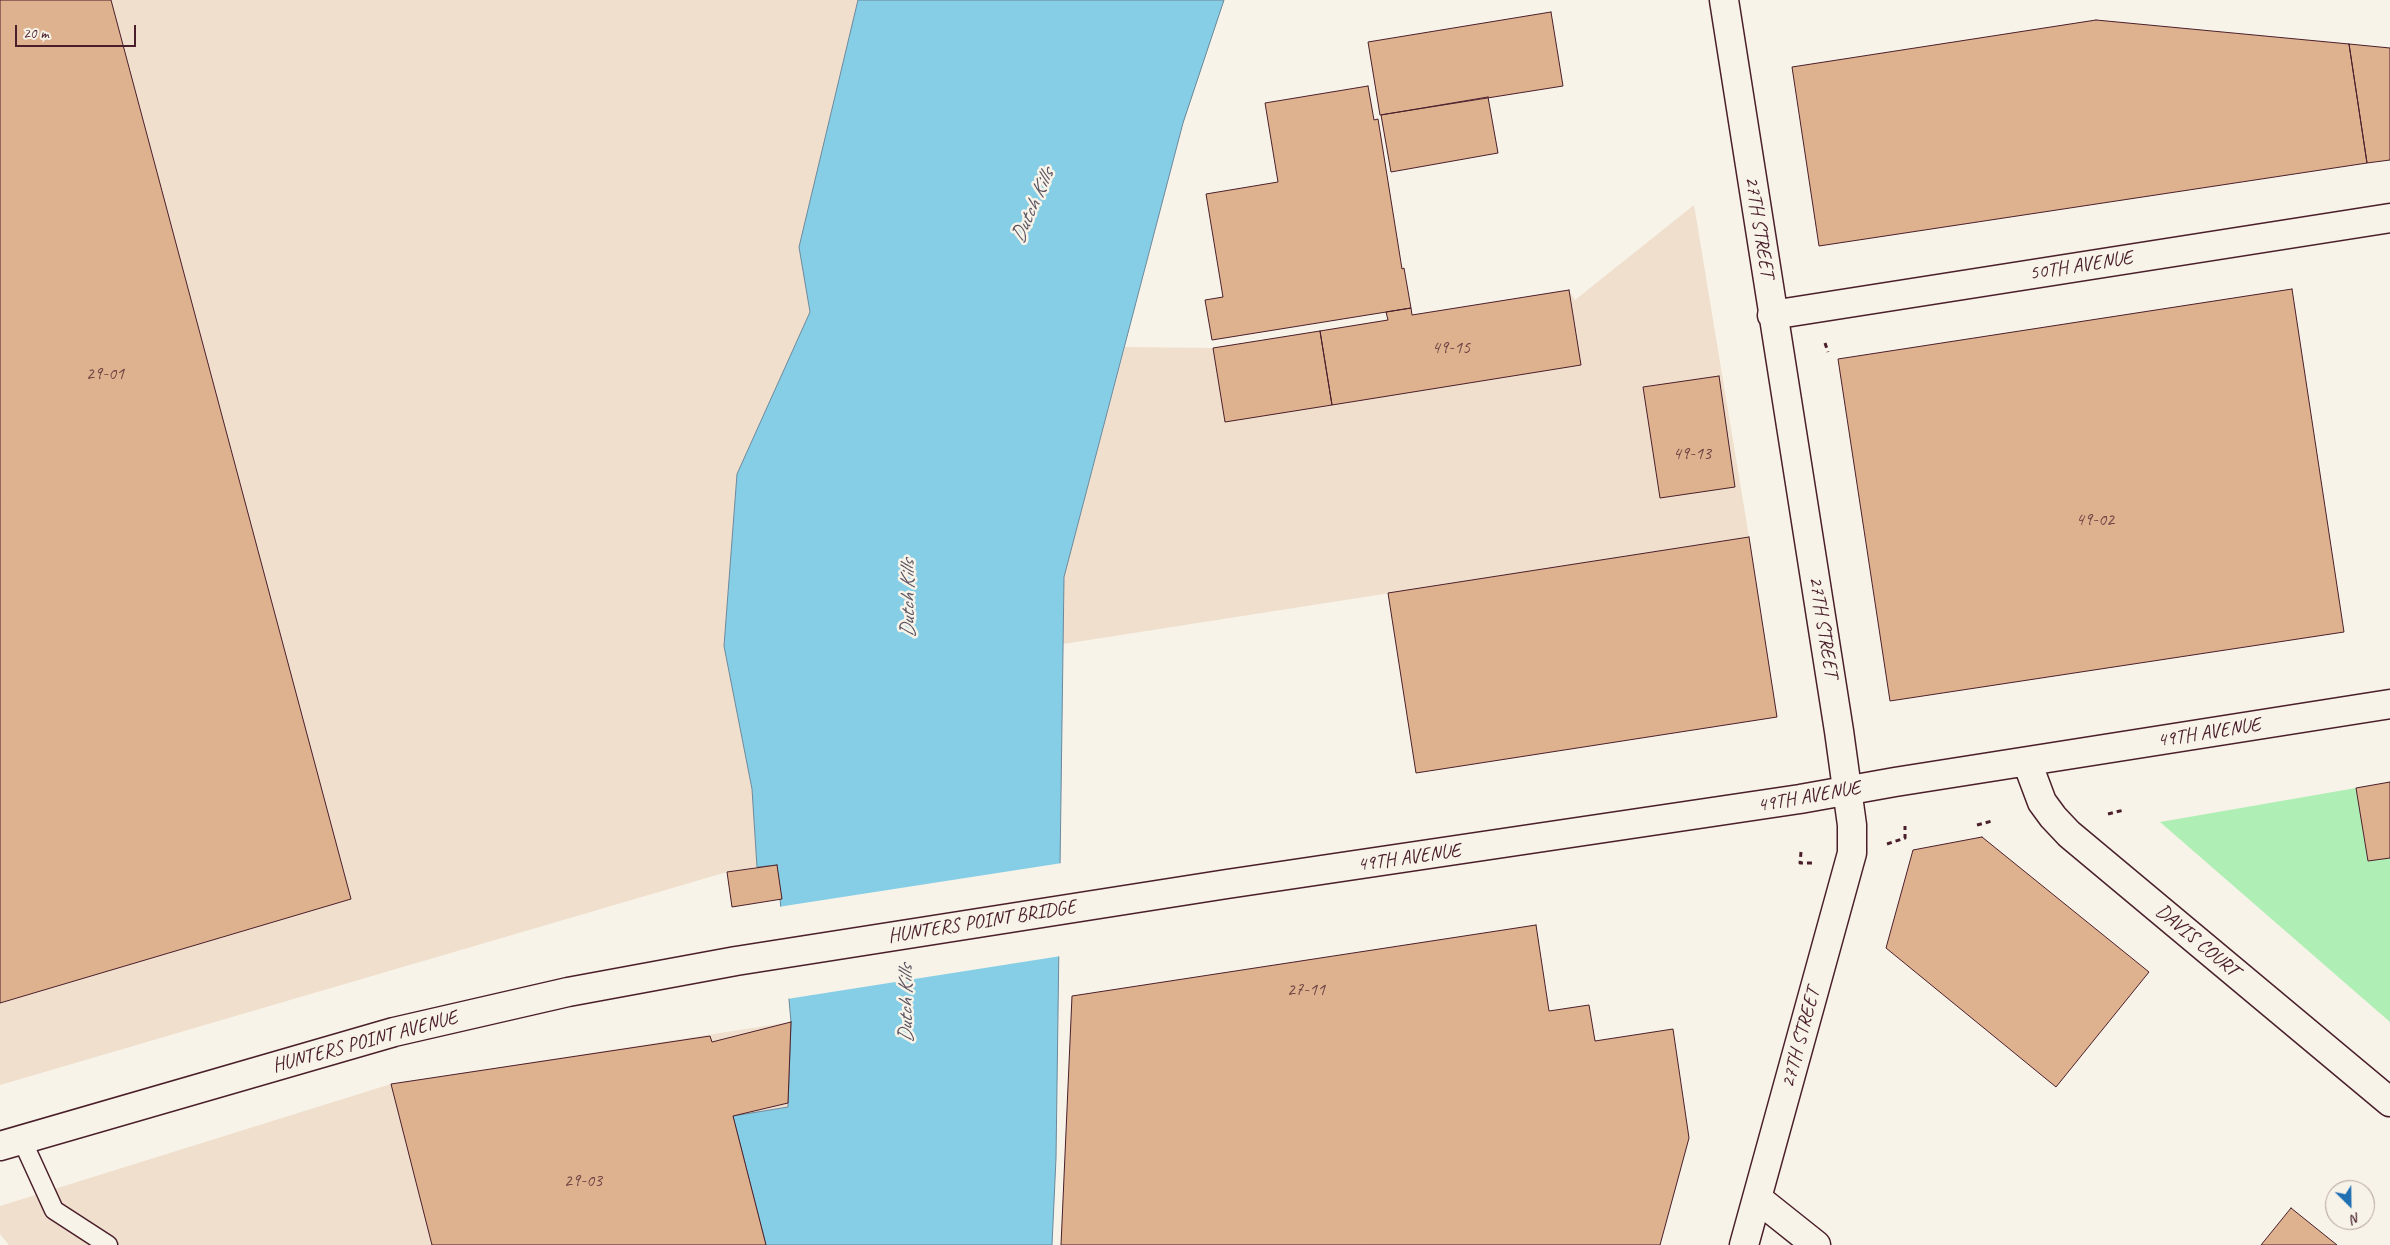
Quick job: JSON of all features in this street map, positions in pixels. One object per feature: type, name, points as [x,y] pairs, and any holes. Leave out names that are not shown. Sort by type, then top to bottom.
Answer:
[{"type":"street","name":"27TH STREET","points":[[1724,0],[1852,825],[1852,853],[1744,1245]]},
{"type":"street","name":"50TH AVENUE","points":[[1772,315],[2390,218]]},
{"type":"street","name":"49TH AVENUE","points":[[1228,884],[1438,854],[2390,704]]},
{"type":"street","name":"DAVIS COURT","points":[[2027,762],[2042,802],[2053,818],[2068,834],[2390,1102]]},
{"type":"street","name":"HUNTERS POINT BRIDGE","points":[[736,961],[1228,884]]},
{"type":"street","name":"HUNTERS POINT AVENUE","points":[[11,1143],[394,1032],[568,992],[736,961]]},
{"type":"street","points":[[1757,1198],[1816,1245]]},
{"type":"lane","points":[[11,1143],[54,1210],[108,1245]]},
{"type":"path","points":[[1825,342],[1828,352]]},
{"type":"path","points":[[2108,814],[2124,810]]},
{"type":"path","points":[[1977,825],[1992,821]]},
{"type":"path","points":[[1886,844],[1906,838],[1904,826]]},
{"type":"path","points":[[1801,852],[1800,863],[1814,863]]},
{"type":"shaded area","points":[[0,0],[858,0],[799,247],[810,312],[737,474],[724,646],[752,789],[757,867],[727,872],[0,1085]]},
{"type":"shaded area","points":[[1694,205],[1749,537],[1063,644],[1064,577],[1125,347],[1213,348],[1569,290],[1575,300]]},
{"type":"shaded area","points":[[791,1022],[788,1107],[734,1116],[766,1245],[9,1245],[0,1234],[0,1206],[391,1084]]},
{"type":"green space","points":[[2356,788],[2368,861],[2390,858],[2390,1022],[2160,822]]},
{"type":"water","name":"Dutch Kills","points":[[858,0],[1224,0],[1183,123],[1064,577],[1056,1158],[1052,1245],[766,1245],[733,1116],[788,1107],[791,1022],[777,865],[757,867],[752,789],[724,646],[737,474],[810,312],[799,247]]},
{"type":"pier","points":[[1062,863],[1061,956],[787,999],[778,907]]},
{"type":"building","points":[[0,0],[111,0],[351,899],[0,1003]]},
{"type":"building","points":[[1551,12],[1563,86],[1380,115],[1368,42]]},
{"type":"building","points":[[2096,20],[2349,44],[2367,163],[1819,246],[1792,67]]},
{"type":"building","points":[[2349,44],[2390,48],[2390,160],[2367,163]]},
{"type":"building","points":[[1368,86],[1374,120],[1378,119],[1402,269],[1404,268],[1411,308],[1212,340],[1205,300],[1223,297],[1206,194],[1278,182],[1265,103]]},
{"type":"building","points":[[1488,97],[1498,153],[1391,172],[1381,115]]},
{"type":"building","points":[[2292,289],[2344,632],[1890,701],[1838,359]]},
{"type":"building","points":[[1569,290],[1581,365],[1332,405],[1320,331],[1388,320],[1386,312],[1411,308],[1412,315]]},
{"type":"building","points":[[1320,331],[1332,405],[1225,422],[1213,348]]},
{"type":"building","points":[[1719,376],[1735,487],[1660,498],[1643,387]]},
{"type":"building","points":[[1749,537],[1777,717],[1416,773],[1388,593]]},
{"type":"building","points":[[2390,782],[2390,858],[2368,861],[2356,788]]},
{"type":"building","points":[[1982,837],[2149,972],[2056,1087],[1886,948],[1913,850]]},
{"type":"building","points":[[777,865],[782,899],[732,907],[727,872]]},
{"type":"building","points":[[1536,925],[1549,1011],[1589,1005],[1595,1041],[1673,1029],[1689,1138],[1660,1245],[1061,1245],[1072,996]]},
{"type":"building","points":[[791,1022],[788,1103],[733,1116],[766,1245],[432,1245],[391,1084],[710,1036],[712,1042]]},
{"type":"building","points":[[2291,1208],[2337,1245],[2261,1245]]}]
